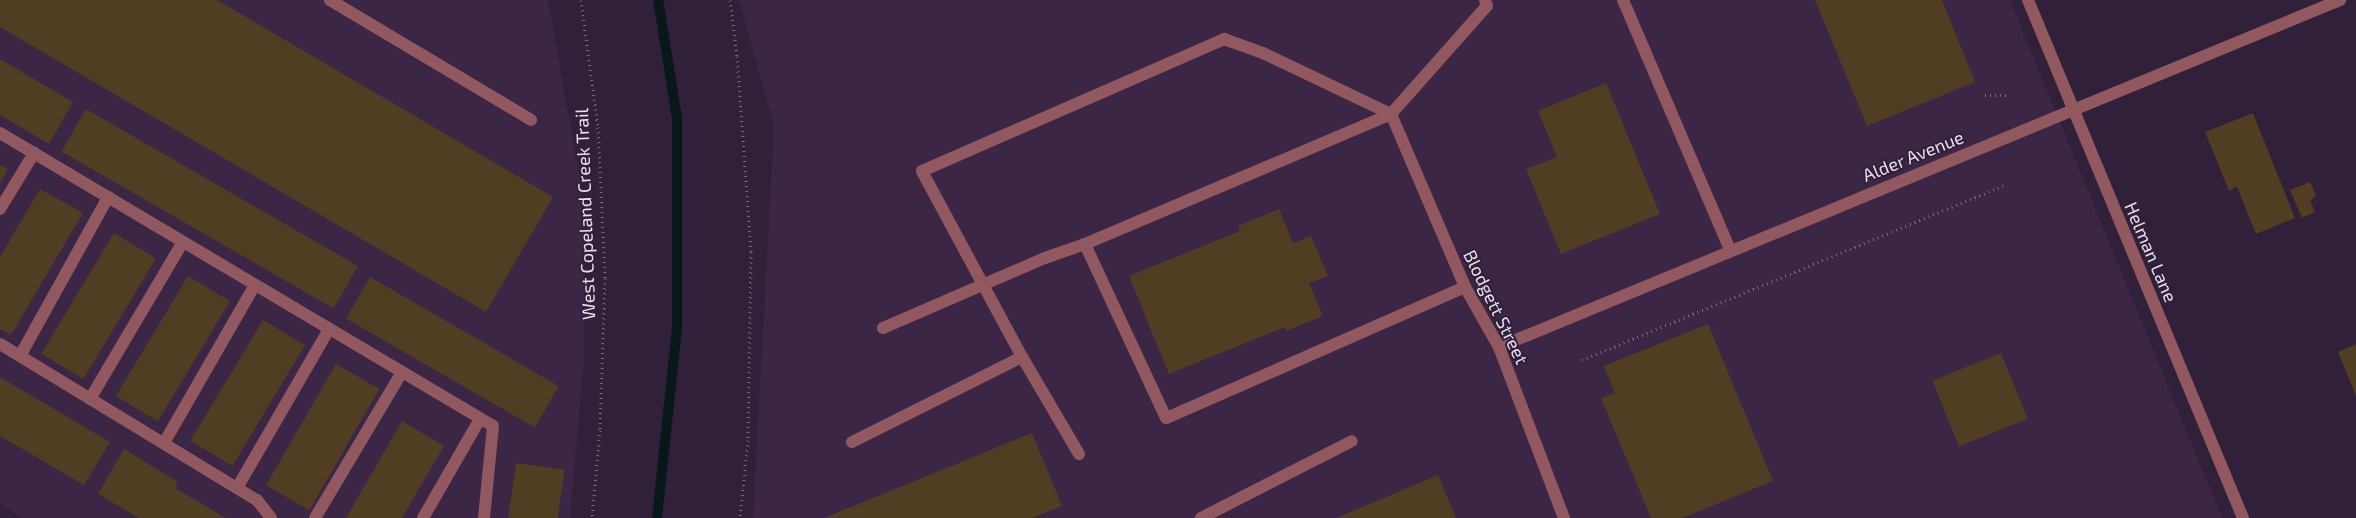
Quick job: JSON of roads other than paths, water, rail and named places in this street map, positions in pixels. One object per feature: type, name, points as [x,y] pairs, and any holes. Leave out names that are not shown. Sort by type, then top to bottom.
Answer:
[{"type":"street","points":[[330,0],[531,120]]},
{"type":"street","points":[[883,328],[1045,258],[1085,244],[1391,114],[1486,3],[1500,0]]},
{"type":"street","points":[[1623,0],[1730,250]]},
{"type":"street","name":"Helman Lane","points":[[2028,0],[2243,518]]},
{"type":"street","name":"Alder Avenue","points":[[1500,347],[1730,250],[2340,0]]},
{"type":"street","points":[[1079,454],[1022,357],[922,171],[1224,39],[1263,53],[1391,114]]},
{"type":"street","name":"Blodgett Street","points":[[1391,114],[1465,287],[1500,347],[1564,518]]},
{"type":"street","points":[[0,133],[493,426],[484,518]]},
{"type":"street","points":[[0,209],[34,153]]},
{"type":"street","points":[[20,356],[108,197]]},
{"type":"street","points":[[90,399],[183,242]]},
{"type":"street","points":[[1085,244],[1166,418],[1465,287]]},
{"type":"street","points":[[164,443],[255,285]]},
{"type":"street","points":[[237,488],[329,329]]},
{"type":"street","points":[[0,344],[257,500],[271,518]]},
{"type":"street","points":[[852,442],[1022,357]]},
{"type":"street","points":[[315,518],[402,372]]},
{"type":"street","points":[[423,518],[480,418]]},
{"type":"street","points":[[1201,518],[1352,441]]},
{"type":"waterway","points":[[657,518],[677,328],[677,118],[658,0]]}]
